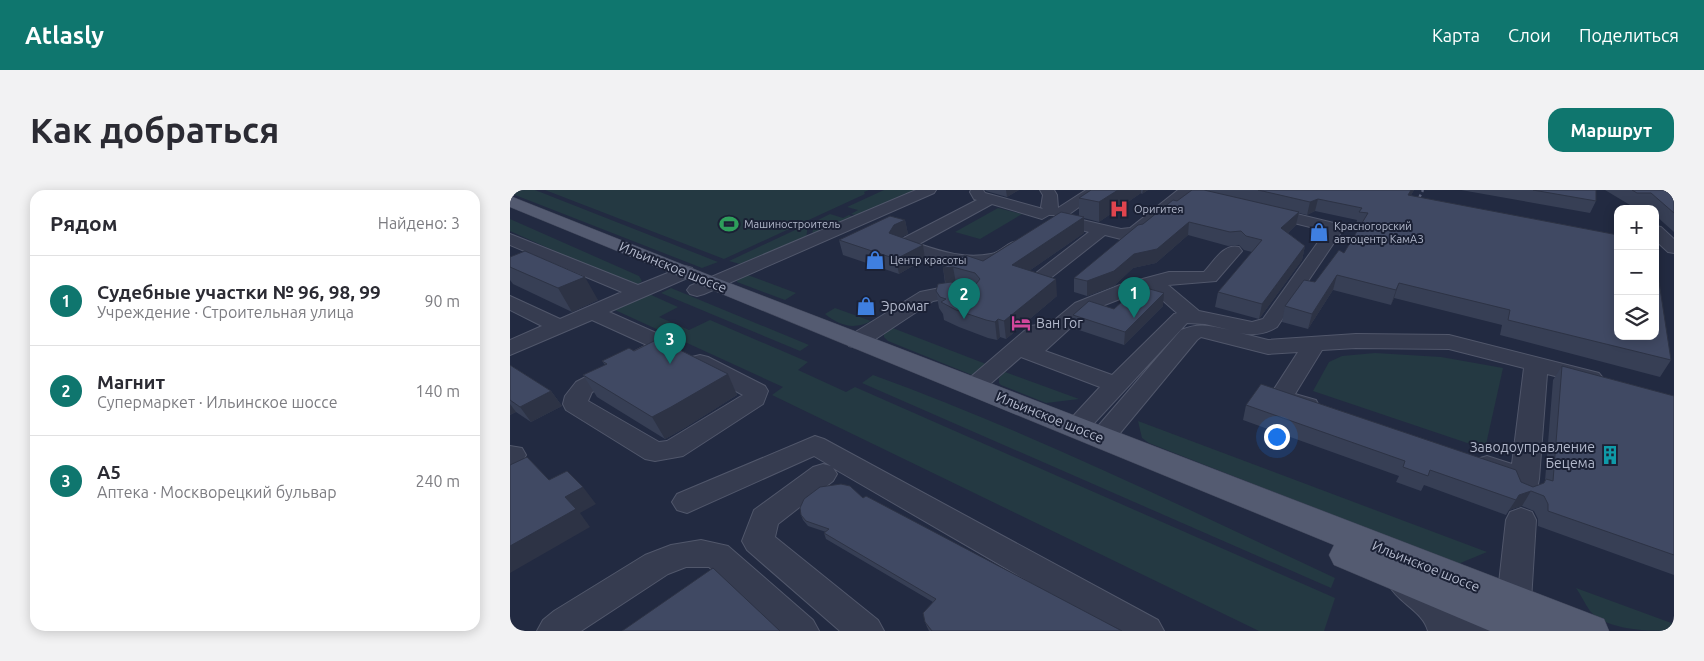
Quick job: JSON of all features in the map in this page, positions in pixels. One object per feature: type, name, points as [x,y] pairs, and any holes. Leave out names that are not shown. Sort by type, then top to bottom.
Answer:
[{"type":"main road","name":"Ильинское шоссе","points":[[510,201],[691,281],[1372,565],[1526,620],[1590,631]]},
{"type":"main road","name":"Ильинское шоссе","points":[[510,212],[691,281],[857,341],[1089,432],[1526,620]]},
{"type":"street","points":[[510,348],[591,312],[640,293],[691,281],[929,190]]},
{"type":"street","points":[[976,190],[979,196],[991,200],[1053,218],[1121,234],[1135,232],[1191,193]]},
{"type":"street","points":[[1046,190],[1050,195],[1049,208],[1053,218]]},
{"type":"street","points":[[1053,218],[1096,190]]},
{"type":"street","points":[[991,200],[904,246],[952,261],[989,259],[997,258],[1028,238]]},
{"type":"street","points":[[1089,432],[1116,385],[1177,320],[1192,315],[1206,316],[1251,330],[1266,327],[1336,228],[1250,208]]},
{"type":"street","points":[[1036,280],[1103,229]]},
{"type":"street","points":[[1659,235],[1674,248]]},
{"type":"street","points":[[510,239],[640,293]]},
{"type":"street","points":[[1116,385],[1030,353],[1082,308],[1127,289],[1169,278],[1209,277],[1233,251]]},
{"type":"street","points":[[1155,283],[1192,315]]},
{"type":"street","points":[[857,341],[927,296],[955,291],[970,296]]},
{"type":"street","points":[[514,308],[558,326]]},
{"type":"street","points":[[591,312],[664,345],[756,390],[754,399],[674,449],[655,452],[575,404],[577,396],[584,387],[664,345]]},
{"type":"street","points":[[974,386],[1059,313]]},
{"type":"street","points":[[1089,432],[1192,333],[1207,331],[1268,348],[1356,342],[1450,342],[1610,382]]},
{"type":"street","points":[[1313,346],[1281,397],[1328,413]]},
{"type":"street","points":[[1468,460],[1524,484],[1536,364]]},
{"type":"street","points":[[687,502],[815,445],[1146,631]]},
{"type":"street","points":[[823,474],[765,518],[758,541],[866,631]]},
{"type":"street","points":[[1467,631],[1480,625],[1526,620],[1520,520]]},
{"type":"street","points":[[555,631],[657,564],[689,553],[705,552],[716,555],[801,631]]},
{"type":"street","points":[[1372,565],[1402,582],[1428,601],[1445,625],[1446,631]]},
{"type":"shaded area","points":[[510,190],[535,190],[718,262],[702,268],[510,193]]},
{"type":"shaded area","name":"Машиностроитель","points":[[545,190],[869,190],[864,192],[865,194],[724,259]]},
{"type":"shaded area","points":[[884,190],[919,190],[859,216],[851,214],[858,210],[847,207]]},
{"type":"shaded area","points":[[998,208],[1022,214],[980,239],[955,232]]},
{"type":"shaded area","points":[[830,214],[843,218],[849,215],[856,218],[812,236],[814,222]]},
{"type":"shaded area","points":[[510,219],[639,276],[642,281],[635,287],[510,231]]},
{"type":"shaded area","points":[[808,224],[806,239],[740,264],[729,261]]},
{"type":"shaded area","points":[[745,274],[796,293],[785,300],[737,282],[738,278]]},
{"type":"shaded area","points":[[671,288],[809,345],[800,351],[661,293]]},
{"type":"shaded area","points":[[649,294],[678,307],[659,317],[689,330],[710,320],[808,362],[798,370],[846,392],[855,387],[1335,598],[1324,631],[1259,631],[772,395],[783,387],[615,310]]},
{"type":"shaded area","points":[[835,308],[871,321],[853,326],[842,324],[825,314]]},
{"type":"shaded area","points":[[890,327],[986,364],[972,375],[888,341],[884,337],[884,333]]},
{"type":"shaded area","points":[[1375,353],[1441,357],[1503,368],[1485,449],[1313,391],[1329,362],[1342,356]]},
{"type":"shaded area","points":[[1005,372],[1079,399],[1046,403],[1001,385],[999,378]]},
{"type":"shaded area","points":[[873,375],[990,421],[1163,498],[1335,578],[1331,588],[862,383]]},
{"type":"shaded area","points":[[1138,421],[1487,552],[1458,564],[1149,443],[1142,438]]},
{"type":"shaded area","points":[[1576,588],[1674,624],[1674,631],[1629,629],[1607,623],[1590,611]]},
{"type":"building","points":[[1091,190],[1118,190],[1099,202],[1079,198]]},
{"type":"building","points":[[1192,190],[1204,190],[1299,212],[1281,228],[1305,246],[1262,304],[1218,292],[1262,240],[1246,236],[1241,231],[1230,232],[1189,222],[1157,249],[1134,254],[1114,271],[1087,281],[1074,278],[1138,225],[1143,224],[1173,200],[1177,201]]},
{"type":"building","points":[[1258,190],[1411,190],[1408,195],[1614,234],[1614,340],[1659,340],[1659,282],[1671,360],[1508,320],[1510,310],[1399,283],[1396,290],[1337,275],[1312,314],[1285,306],[1304,280],[1315,282],[1339,250],[1344,253],[1368,213],[1359,212],[1362,208],[1318,199],[1310,202]]},
{"type":"building","points":[[1533,190],[1596,190],[1596,201]]},
{"type":"building","points":[[1632,190],[1664,190],[1674,196],[1674,213],[1651,193],[1637,193]]},
{"type":"building","points":[[1061,212],[1084,217],[1012,265],[1056,279],[1004,321],[998,319],[995,322],[986,320],[956,310],[941,302],[946,299],[940,297],[936,291],[938,284],[951,282],[968,287],[976,284],[980,279],[975,273],[953,267],[943,268],[965,255],[983,261]]},
{"type":"building","points":[[890,216],[905,220],[894,225],[889,233],[923,245],[896,259],[839,240]]},
{"type":"building","points":[[525,251],[585,277],[558,288],[510,267],[510,257]]},
{"type":"building","points":[[1139,286],[1164,293],[1125,332],[1073,315],[1089,301],[1114,309]]},
{"type":"building","points":[[658,339],[728,374],[652,417],[583,375],[607,364],[602,361],[629,348],[634,351]]},
{"type":"building","points":[[510,365],[551,391],[520,407],[510,400]]},
{"type":"building","name":"Заводоуправление Бецема","points":[[1562,366],[1674,396],[1674,555],[1548,511],[1548,504],[1544,496],[1531,491],[1519,495],[1516,500],[1430,470],[1428,476],[1403,467],[1405,461],[1246,405],[1261,384],[1516,470],[1521,482],[1533,487],[1544,483],[1546,479],[1553,481]]},
{"type":"building","points":[[527,457],[549,480],[567,471],[583,487],[565,497],[576,509],[510,546],[510,465]]},
{"type":"building","points":[[841,484],[850,486],[863,498],[866,496],[1122,631],[932,631],[925,622],[923,613],[936,599],[824,533],[829,529],[806,521],[801,515],[800,508],[804,499],[820,487]]},
{"type":"building","points":[[713,568],[780,631],[622,631]]},
{"type":"railway","points":[[1414,208],[1423,190]]},
{"type":"railway","points":[[1663,190],[1674,196]]},
{"type":"place","name":"Оригитея","points":[[1119,209]]},
{"type":"place","name":"Машиностроитель","points":[[729,224]]},
{"type":"place","name":"Красногорский автоцентр КамАЗ","points":[[1319,232]]},
{"type":"place","name":"Центр красоты","points":[[875,260]]},
{"type":"place","name":"Эромаг","points":[[866,306]]},
{"type":"place","name":"Судебные участки № 96, 98, 99","points":[[1134,318]]},
{"type":"place","name":"Магнит","points":[[964,319]]},
{"type":"place","name":"Ван Гог","points":[[1021,323]]},
{"type":"place","name":"А5","points":[[670,364]]},
{"type":"place","name":"Заводоуправление Бецема","points":[[1610,455]]}]
